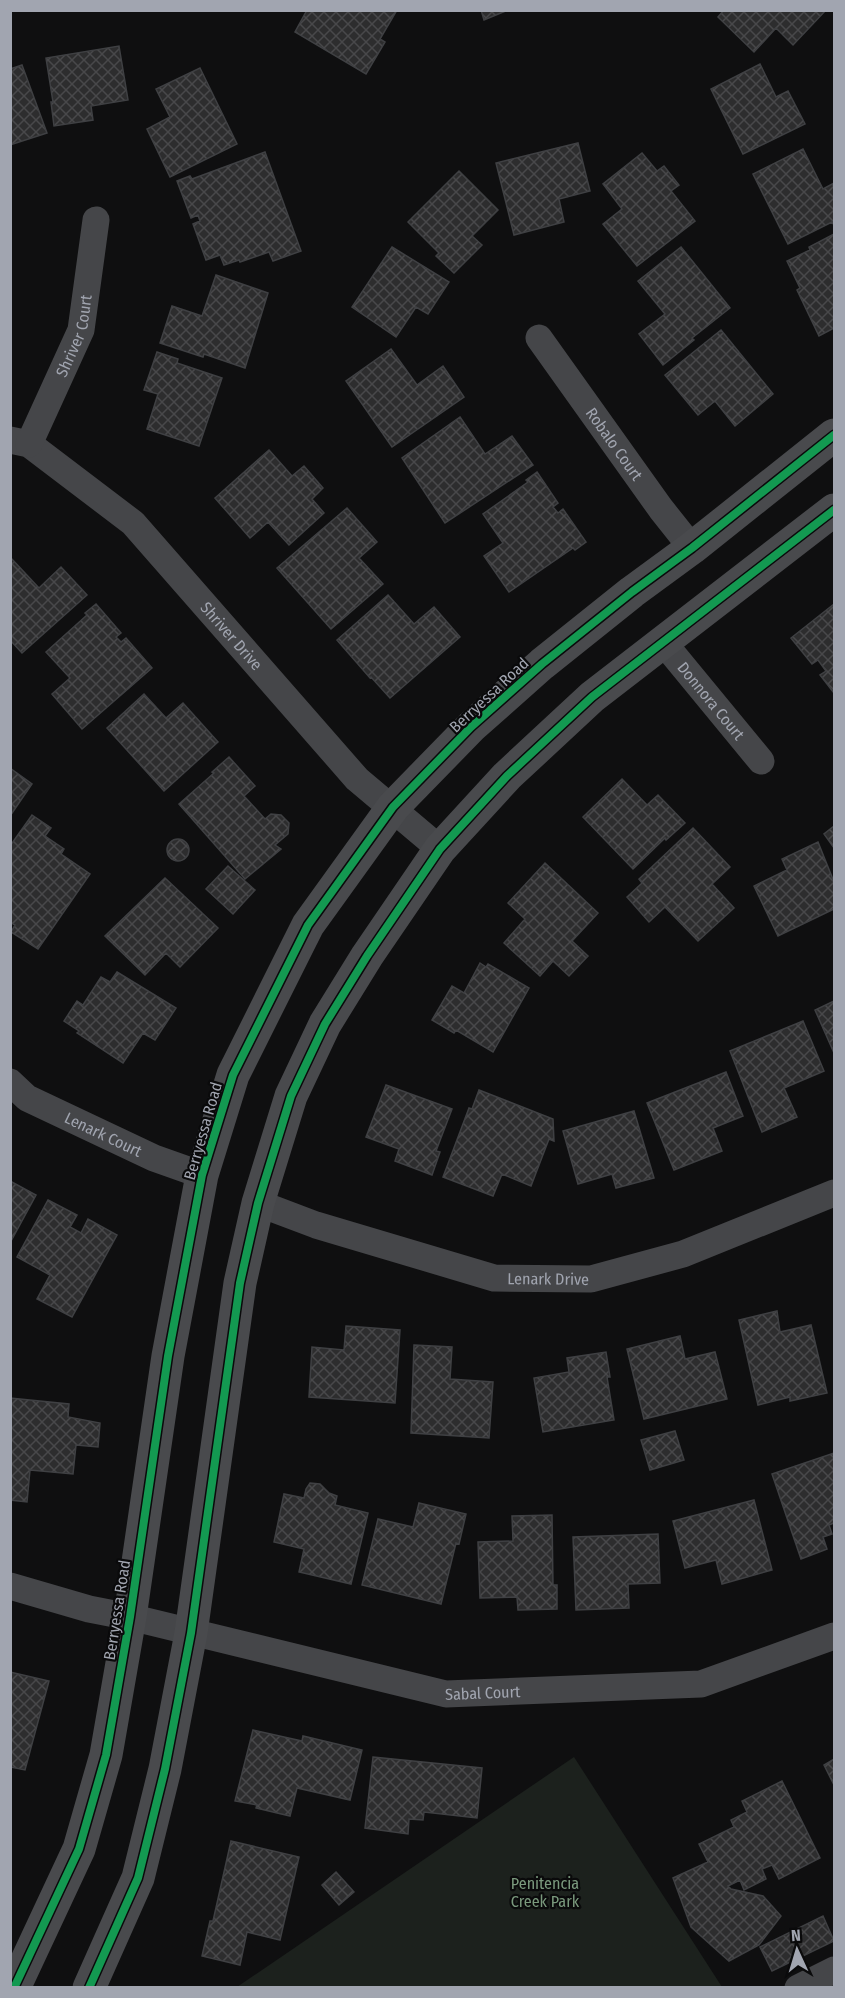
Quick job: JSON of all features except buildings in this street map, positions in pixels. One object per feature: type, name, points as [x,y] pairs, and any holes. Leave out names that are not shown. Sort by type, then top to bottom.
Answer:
[{"type":"main road","name":"Berryessa Road","points":[[14,1988],[79,1849],[106,1755],[130,1617],[168,1356],[202,1175],[233,1075],[308,925],[393,807],[471,728],[542,664],[834,435]]},
{"type":"main road","points":[[89,1988],[138,1878],[165,1768],[191,1633],[240,1283],[258,1203],[291,1096],[325,1024],[367,956],[440,849],[515,768],[592,697],[834,510]]},
{"type":"street","name":"Shriver Court","points":[[20,442],[81,330],[96,220]]},
{"type":"street","name":"Robalo Court","points":[[539,338],[661,509],[692,548]]},
{"type":"street","name":"Shriver Drive","points":[[20,442],[133,523],[357,779],[393,807],[440,849]]},
{"type":"street","name":"Donnora Court","points":[[663,642],[761,761]]},
{"type":"street","name":"Lenark Court","points":[[10,1082],[27,1098],[154,1158],[202,1175]]},
{"type":"street","name":"Lenark Drive","points":[[258,1203],[316,1225],[494,1278],[591,1279],[683,1254],[834,1193]]},
{"type":"street","name":"Sabal Court","points":[[10,1586],[88,1609],[130,1617],[446,1694],[701,1684],[834,1636]]},
{"type":"street","points":[[798,1988],[834,1970]]},
{"type":"green space","name":"Penitencia Creek Park","points":[[574,1757],[722,1987],[237,1987]]},
{"type":"cycle path","points":[[14,1988],[79,1849],[106,1755],[130,1617],[168,1356],[202,1175],[233,1075],[308,925],[393,807],[471,727],[542,664],[834,435]]},
{"type":"cycle path","points":[[89,1988],[138,1878],[165,1769],[191,1633],[240,1283],[258,1203],[291,1096],[325,1024],[367,956],[440,849],[507,776],[592,697],[834,510]]}]
